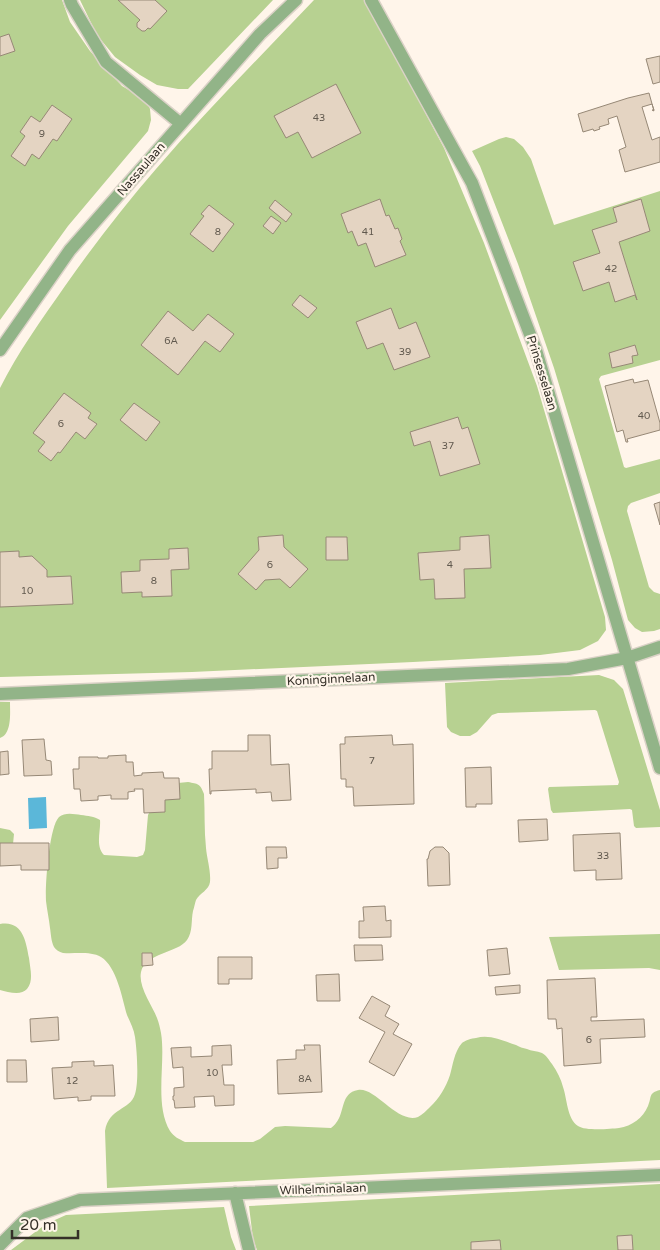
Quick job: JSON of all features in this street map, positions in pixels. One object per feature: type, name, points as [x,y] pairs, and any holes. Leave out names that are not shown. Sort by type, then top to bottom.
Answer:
[{"type":"street","points":[[70,0],[106,62],[181,124]]},
{"type":"street","name":"Nassaulaan","points":[[0,350],[70,250],[260,34],[296,0]]},
{"type":"street","name":"Prinsesselaan","points":[[371,0],[468,174],[536,350],[660,768]]},
{"type":"street","name":"Koninginnelaan","points":[[0,694],[568,669],[627,658],[660,647]]},
{"type":"street","name":"Wilhelminalaan","points":[[0,1244],[27,1218],[80,1200],[660,1175]]},
{"type":"street","points":[[235,1193],[249,1250]]},
{"type":"green space","points":[[0,0],[62,0],[70,22],[90,51],[122,86],[146,100],[150,109],[151,120],[148,131],[68,226],[0,320]]},
{"type":"green space","points":[[80,0],[273,0],[188,89],[178,89],[157,85],[115,57],[97,35]]},
{"type":"green space","points":[[314,0],[364,0],[444,148],[484,243],[537,386],[605,617],[606,630],[598,641],[580,650],[540,655],[192,672],[0,677],[0,388],[22,349],[48,311],[132,197],[194,126]]},
{"type":"green space","points":[[506,137],[514,139],[523,147],[531,159],[554,225],[660,191],[660,360],[601,376],[599,379],[624,467],[660,459],[660,493],[631,503],[627,511],[649,587],[654,592],[660,594],[660,629],[654,631],[642,632],[635,628],[628,620],[612,560],[554,368],[518,264],[480,166],[472,151]]},
{"type":"green space","points":[[599,675],[614,680],[623,689],[660,810],[660,827],[636,828],[634,826],[632,810],[630,809],[553,813],[551,810],[549,787],[618,785],[619,782],[597,711],[595,710],[498,713],[492,715],[477,732],[470,736],[460,736],[451,732],[447,727],[445,683]]},
{"type":"green space","points":[[0,702],[10,702],[10,723],[7,732],[0,738]]},
{"type":"green space","points":[[188,782],[198,785],[204,794],[205,841],[210,882],[196,900],[187,940],[177,948],[149,961],[141,972],[143,990],[157,1018],[160,1029],[162,1045],[161,1096],[165,1120],[170,1131],[175,1136],[185,1142],[253,1142],[275,1127],[331,1128],[339,1119],[348,1095],[358,1090],[372,1094],[402,1115],[410,1118],[418,1117],[433,1104],[442,1092],[450,1075],[455,1054],[462,1043],[472,1038],[491,1037],[545,1055],[560,1078],[574,1123],[581,1128],[604,1129],[628,1125],[636,1121],[643,1114],[652,1094],[660,1090],[660,1160],[107,1188],[105,1131],[111,1117],[129,1104],[135,1094],[137,1058],[135,1037],[118,983],[107,962],[97,955],[63,953],[54,947],[46,901],[50,844],[59,817],[61,815],[75,814],[100,820],[99,843],[104,855],[137,857],[143,855],[148,815],[151,809],[178,783]]},
{"type":"green space","points":[[0,828],[10,830],[14,834],[13,844],[0,851]]},
{"type":"green space","points":[[0,924],[14,925],[25,939],[31,978],[27,989],[21,992],[14,993],[0,990]]},
{"type":"green space","points":[[660,934],[660,970],[649,968],[559,970],[549,937]]},
{"type":"green space","points":[[660,1184],[660,1250],[257,1250],[253,1239],[249,1206]]},
{"type":"green space","points":[[224,1207],[236,1250],[11,1250],[46,1224],[66,1215]]},
{"type":"water","points":[[46,797],[47,828],[29,829],[28,798]]},
{"type":"building","points":[[118,0],[155,0],[167,11],[150,29],[142,31],[137,27],[137,23],[140,20]]},
{"type":"building","points":[[9,34],[15,51],[0,56],[0,37]]},
{"type":"building","points":[[660,56],[660,82],[653,84],[646,59]]},
{"type":"building","points":[[336,84],[361,133],[312,158],[298,132],[286,138],[274,116]]},
{"type":"building","points":[[649,93],[652,104],[642,107],[652,140],[660,137],[660,162],[625,172],[619,150],[626,147],[617,116],[608,119],[609,124],[599,127],[600,129],[583,132],[578,114]]},
{"type":"building","points":[[52,105],[72,119],[57,141],[53,139],[39,159],[32,154],[25,166],[11,156],[25,136],[20,132],[31,116],[40,122]]},
{"type":"building","points":[[380,199],[386,216],[389,215],[395,229],[398,228],[402,239],[400,241],[406,255],[375,267],[366,243],[358,246],[352,231],[348,233],[341,214]]},
{"type":"building","points":[[641,199],[650,231],[619,242],[637,300],[635,295],[615,302],[609,282],[583,291],[573,262],[600,253],[592,230],[617,222],[613,208]]},
{"type":"building","points":[[275,200],[292,214],[286,222],[269,208]]},
{"type":"building","points":[[209,205],[234,224],[213,252],[190,234],[204,216],[201,214]]},
{"type":"building","points":[[271,216],[281,223],[273,234],[263,226]]},
{"type":"building","points":[[300,295],[317,308],[308,318],[292,305]]},
{"type":"building","points":[[391,308],[399,329],[416,322],[430,357],[394,370],[383,343],[367,349],[356,322]]},
{"type":"building","points":[[168,311],[193,331],[208,314],[234,334],[220,352],[205,341],[178,375],[141,345]]},
{"type":"building","points":[[635,345],[638,355],[632,356],[633,363],[612,368],[609,353]]},
{"type":"building","points":[[633,379],[634,383],[648,380],[660,423],[660,430],[627,439],[628,442],[626,442],[623,430],[617,432],[605,386]]},
{"type":"building","points":[[64,393],[91,413],[88,418],[97,424],[85,439],[76,432],[60,453],[58,452],[51,461],[38,451],[45,442],[33,433]]},
{"type":"building","points":[[134,403],[160,422],[146,441],[120,420]]},
{"type":"building","points":[[458,417],[462,429],[468,427],[480,464],[440,476],[430,441],[414,446],[410,432]]},
{"type":"building","points":[[660,502],[660,525],[654,504]]},
{"type":"building","points":[[283,535],[284,547],[308,569],[290,588],[280,579],[265,580],[256,590],[238,574],[259,550],[258,537]]},
{"type":"building","points":[[489,535],[491,568],[464,569],[465,598],[435,599],[434,579],[420,580],[418,553],[460,550],[460,537]]},
{"type":"building","points":[[326,537],[347,537],[348,560],[326,560]]},
{"type":"building","points":[[188,548],[189,569],[171,570],[172,596],[142,597],[142,592],[122,593],[121,572],[140,571],[140,560],[169,559],[169,549]]},
{"type":"building","points":[[19,551],[19,557],[32,556],[47,570],[47,577],[71,576],[73,604],[0,607],[0,552]]},
{"type":"building","points":[[248,735],[270,735],[271,765],[289,764],[291,800],[272,801],[271,792],[256,793],[256,789],[211,791],[210,794],[209,769],[212,769],[212,751],[248,751]]},
{"type":"building","points":[[392,735],[393,745],[413,744],[414,804],[354,806],[353,787],[346,787],[346,779],[341,779],[340,744],[345,744],[345,737]]},
{"type":"building","points":[[44,739],[46,760],[51,761],[52,775],[24,776],[22,740]]},
{"type":"building","points":[[8,751],[9,774],[0,775],[0,752]]},
{"type":"building","points":[[126,755],[126,762],[133,762],[134,776],[142,775],[142,773],[163,772],[164,778],[179,778],[180,799],[165,800],[165,812],[144,813],[143,789],[134,789],[135,791],[128,792],[128,799],[111,799],[111,795],[98,796],[98,800],[81,801],[80,789],[74,789],[73,769],[79,769],[79,757],[108,758],[108,756]]},
{"type":"building","points":[[491,767],[492,804],[476,804],[476,807],[466,807],[465,768]]},
{"type":"building","points":[[547,819],[548,840],[519,842],[518,820]]},
{"type":"building","points":[[620,833],[622,879],[596,880],[596,870],[574,871],[573,835]]},
{"type":"building","points":[[0,843],[49,843],[49,870],[21,870],[21,865],[0,866]]},
{"type":"building","points":[[266,847],[286,847],[287,858],[278,858],[278,868],[267,869]]},
{"type":"building","points":[[435,847],[443,847],[449,853],[450,885],[428,886],[427,859],[430,851]]},
{"type":"building","points":[[385,906],[386,921],[391,920],[391,937],[359,938],[359,921],[364,921],[363,907]]},
{"type":"building","points":[[354,945],[382,945],[383,960],[355,961]]},
{"type":"building","points":[[507,948],[510,974],[489,976],[487,950]]},
{"type":"building","points":[[142,953],[152,953],[153,965],[142,966]]},
{"type":"building","points":[[218,957],[252,957],[252,979],[229,979],[229,984],[218,984]]},
{"type":"building","points":[[339,974],[340,1001],[317,1001],[316,975]]},
{"type":"building","points":[[595,978],[597,1017],[591,1017],[591,1021],[644,1019],[645,1037],[600,1039],[601,1063],[564,1066],[562,1028],[557,1029],[556,1019],[548,1019],[547,980]]},
{"type":"building","points":[[520,985],[520,993],[496,995],[495,987]]},
{"type":"building","points":[[372,996],[390,1006],[385,1016],[399,1024],[393,1034],[412,1044],[394,1076],[369,1062],[385,1032],[359,1018]]},
{"type":"building","points":[[58,1017],[59,1040],[31,1042],[30,1019]]},
{"type":"building","points":[[231,1045],[232,1065],[222,1065],[224,1085],[234,1085],[234,1105],[215,1106],[214,1096],[194,1097],[195,1107],[175,1108],[173,1100],[174,1088],[184,1087],[183,1067],[173,1068],[171,1048],[191,1047],[191,1057],[212,1056],[212,1046]]},
{"type":"building","points":[[304,1045],[320,1045],[322,1092],[278,1094],[277,1060],[296,1059],[296,1050],[305,1050]]},
{"type":"building","points":[[7,1060],[26,1060],[27,1082],[7,1082]]},
{"type":"building","points":[[94,1061],[94,1066],[113,1065],[115,1096],[91,1096],[91,1100],[78,1101],[78,1097],[54,1099],[52,1068],[72,1067],[72,1062]]},
{"type":"building","points":[[632,1235],[633,1250],[618,1250],[617,1236]]},
{"type":"building","points":[[500,1240],[501,1250],[471,1250],[471,1242]]}]
